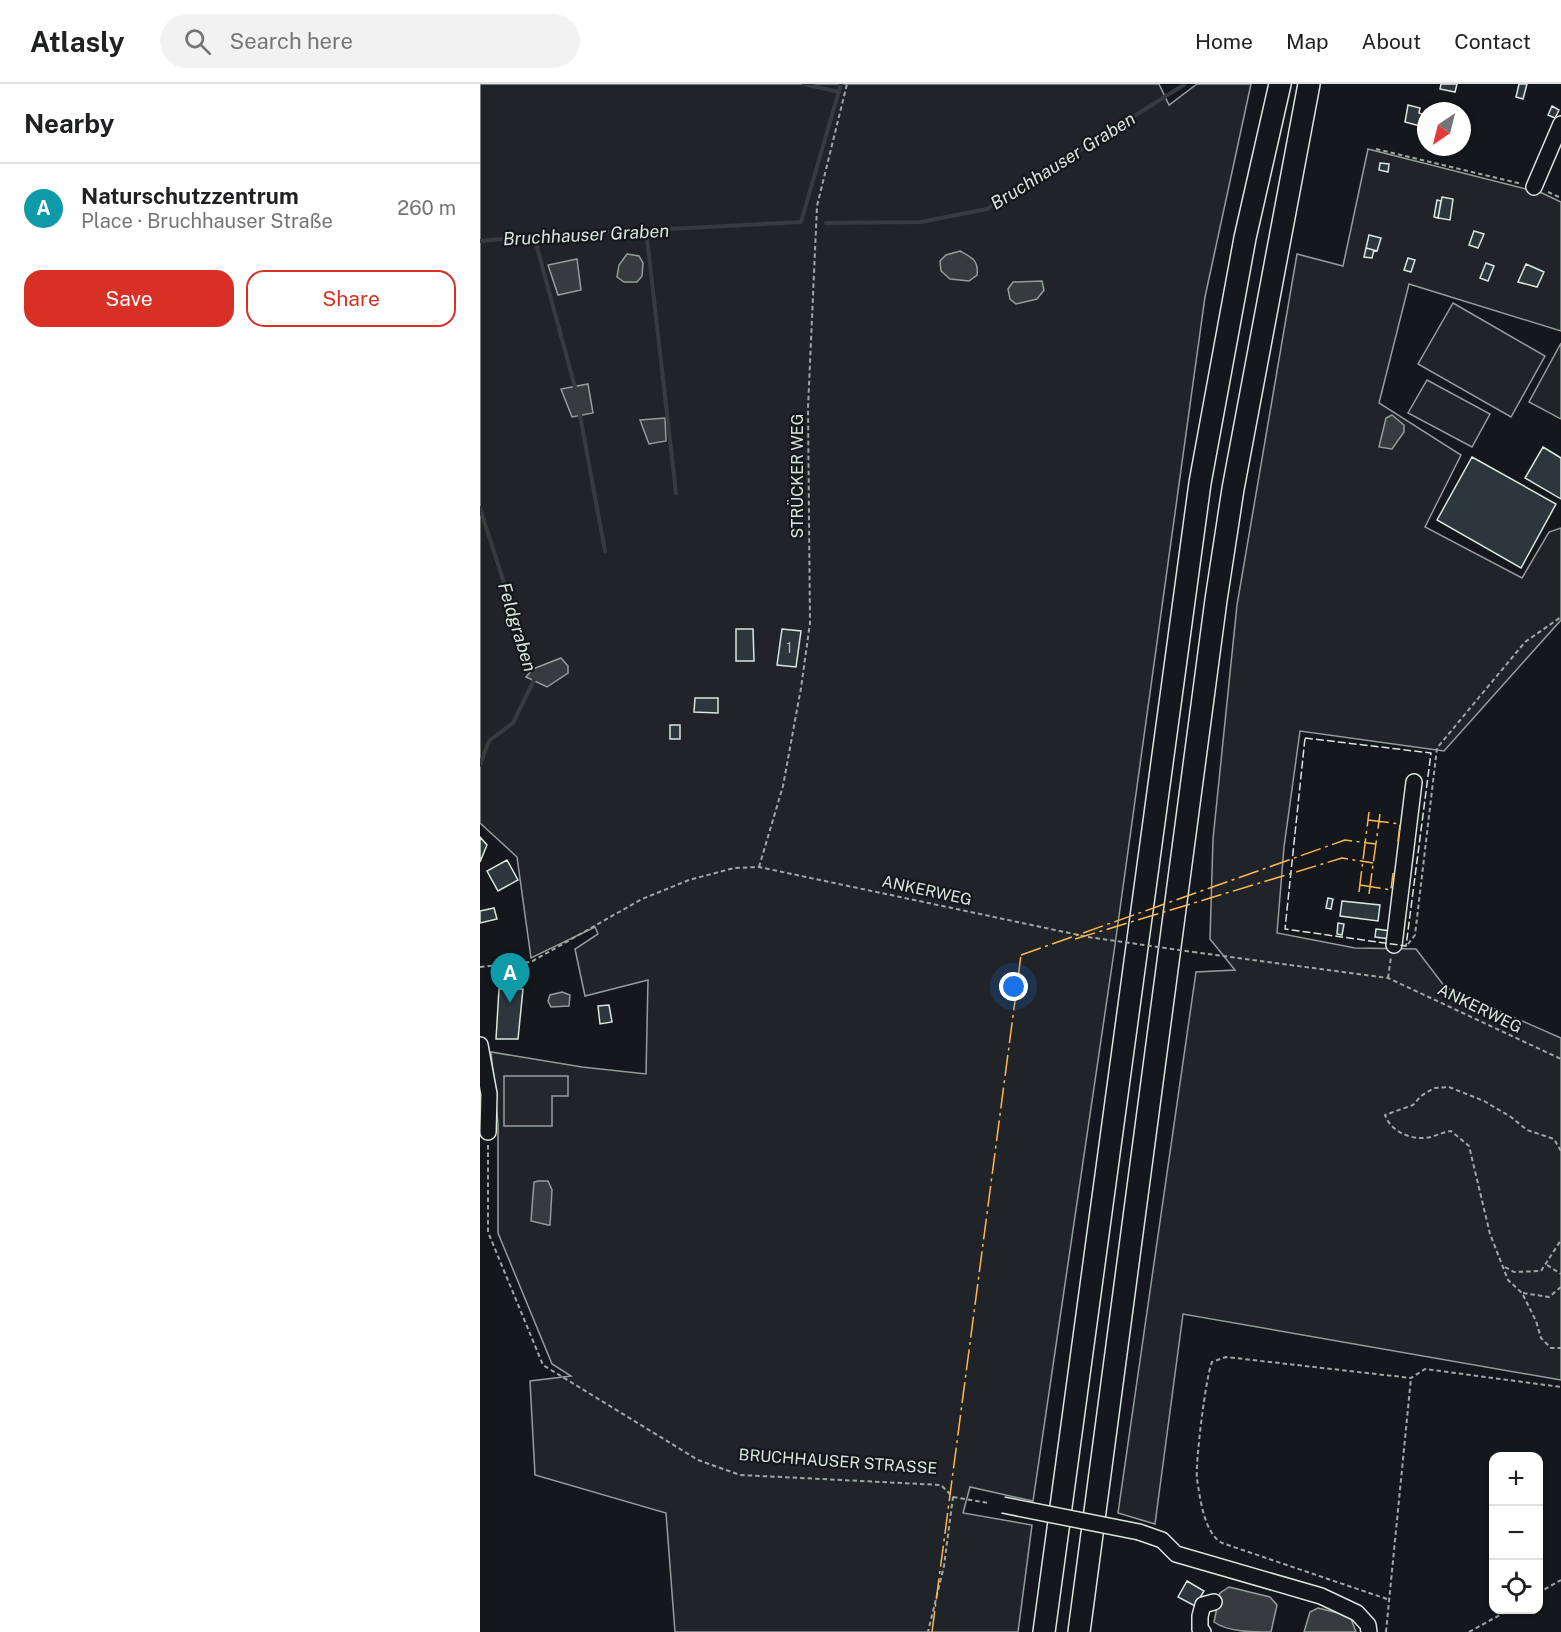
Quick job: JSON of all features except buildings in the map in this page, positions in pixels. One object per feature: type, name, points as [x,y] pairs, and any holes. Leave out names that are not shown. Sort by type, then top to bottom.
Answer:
[{"type":"highway","points":[[1044,1632],[1200,483],[1245,238],[1280,84]]},
{"type":"highway","points":[[1079,1632],[1216,600],[1233,489],[1309,84]]},
{"type":"street","points":[[1534,187],[1561,124]]},
{"type":"street","points":[[1398,950],[1414,782]]},
{"type":"street","points":[[480,1044],[489,1094],[488,1132]]},
{"type":"street","points":[[1003,1505],[1139,1532],[1162,1540],[1176,1554],[1321,1596],[1358,1613],[1368,1625],[1369,1632]]},
{"type":"street","points":[[1203,1632],[1200,1629],[1203,1605],[1214,1602]]},
{"type":"path","name":"STRÜCKER WEG","points":[[759,867],[783,786],[810,623],[808,408],[816,206],[847,84]]},
{"type":"path","points":[[1376,149],[1534,187],[1561,198]]},
{"type":"path","points":[[1388,978],[1390,964],[1398,950],[1415,935],[1437,748],[1525,642],[1561,617]]},
{"type":"path","name":"ANKERWEG","points":[[480,967],[531,962],[642,899],[689,880],[734,868],[759,867],[1088,937],[1388,978],[1561,1059]]},
{"type":"path","points":[[1390,964],[1398,950]]},
{"type":"path","points":[[1561,1151],[1554,1139],[1527,1130],[1511,1117],[1484,1101],[1449,1087],[1434,1088],[1421,1095],[1413,1105],[1385,1115],[1388,1122],[1402,1134],[1426,1138],[1438,1132],[1451,1131],[1469,1146],[1490,1234],[1505,1267],[1508,1280],[1522,1293],[1536,1321],[1541,1338],[1551,1348],[1561,1348]]},
{"type":"path","name":"BRUCHHAUSER STRASSE","points":[[488,1132],[488,1232],[543,1365],[698,1460],[740,1475],[941,1485],[953,1497],[1003,1505]]},
{"type":"path","points":[[1505,1267],[1514,1272],[1529,1274],[1541,1271],[1561,1240]]},
{"type":"path","points":[[1547,1265],[1561,1274]]},
{"type":"path","points":[[1522,1293],[1548,1297],[1561,1287]]},
{"type":"path","points":[[1387,1599],[1217,1540],[1208,1526],[1197,1477],[1210,1366],[1219,1358],[1412,1378],[1425,1369],[1561,1387]]},
{"type":"path","points":[[1386,1632],[1387,1599],[1412,1378]]},
{"type":"path","points":[[928,1632],[944,1566],[953,1497]]},
{"type":"path","points":[[1543,1591],[1561,1580]]},
{"type":"path","points":[[1469,1632],[1502,1614]]},
{"type":"shaded area","points":[[480,84],[1159,84],[1169,105],[1197,84],[1251,84],[1205,297],[1114,952],[1033,1501],[970,1487],[963,1513],[1032,1525],[1018,1632],[675,1632],[666,1513],[535,1475],[530,1381],[571,1376],[552,1364],[498,1233],[498,1124],[491,1052],[582,1067],[646,1074],[648,980],[585,996],[575,949],[598,934],[595,927],[531,958],[517,857],[480,823]]},
{"type":"shaded area","points":[[1368,149],[1542,193],[1561,202],[1561,331],[1409,284],[1379,403],[1461,455],[1425,527],[1522,578],[1549,532],[1561,528],[1561,620],[1444,751],[1300,731],[1284,847],[1277,933],[1355,948],[1416,949],[1445,987],[1561,1038],[1561,1380],[1183,1314],[1155,1524],[1118,1513],[1196,972],[1235,970],[1210,939],[1213,839],[1237,605],[1297,254],[1343,266]]},
{"type":"shaded area","points":[[960,251],[971,257],[977,266],[977,275],[969,281],[950,279],[941,271],[940,261],[946,255]]},
{"type":"shaded area","points":[[627,254],[639,256],[643,263],[642,276],[637,282],[624,282],[617,277],[619,265]]},
{"type":"shaded area","points":[[577,259],[581,290],[558,295],[548,265]]},
{"type":"shaded area","points":[[1042,281],[1044,290],[1037,299],[1016,304],[1010,299],[1008,289],[1013,282]]},
{"type":"shaded area","points":[[1453,303],[1545,356],[1511,417],[1418,364]]},
{"type":"shaded area","points":[[1561,343],[1561,419],[1529,402]]},
{"type":"shaded area","points":[[1427,380],[1490,414],[1472,447],[1408,413]]},
{"type":"shaded area","points":[[588,384],[593,413],[572,417],[561,389]]},
{"type":"shaded area","points":[[1392,415],[1404,425],[1404,432],[1392,449],[1379,447],[1386,418]]},
{"type":"shaded area","points":[[665,418],[666,441],[649,444],[640,420]]},
{"type":"shaded area","points":[[561,658],[568,666],[568,673],[547,687],[526,677],[533,669]]},
{"type":"shaded area","points":[[562,992],[570,995],[569,1006],[551,1007],[548,1001],[550,995]]},
{"type":"shaded area","points":[[504,1076],[568,1076],[568,1096],[552,1096],[552,1126],[504,1126]]},
{"type":"shaded area","points":[[548,1181],[552,1190],[550,1225],[531,1221],[534,1182]]},
{"type":"shaded area","points":[[1229,1587],[1270,1597],[1277,1605],[1271,1632],[1233,1630],[1214,1622],[1220,1593]]},
{"type":"shaded area","points":[[1318,1608],[1350,1616],[1356,1632],[1304,1632],[1310,1612]]},
{"type":"waterway","points":[[804,84],[839,92]]},
{"type":"waterway","name":"Bruchhauser Graben","points":[[480,241],[534,236],[801,222],[841,84]]},
{"type":"waterway","name":"Bruchhauser Graben","points":[[826,223],[921,222],[987,209],[1185,84]]},
{"type":"waterway","points":[[646,229],[676,493]]},
{"type":"waterway","points":[[534,236],[576,391]]},
{"type":"waterway","points":[[579,410],[605,551]]},
{"type":"waterway","name":"Feldgraben","points":[[480,508],[533,673]]},
{"type":"waterway","name":"Feldgraben","points":[[480,765],[489,741],[513,723],[534,680]]},
{"type":"fence","points":[[1305,738],[1431,753],[1406,946],[1285,929],[1305,738]]},
{"type":"power","points":[[1359,892],[1369,812]]},
{"type":"power","points":[[1369,894],[1380,814]]},
{"type":"power","points":[[1368,820],[1400,824],[1398,841]]},
{"type":"power","points":[[1021,955],[1345,840],[1376,844]]},
{"type":"power","points":[[1075,939],[1342,858],[1373,863]]},
{"type":"power","points":[[1360,885],[1391,890],[1393,873]]},
{"type":"power","points":[[932,1632],[1021,955]]},
{"type":"place","name":"Naturschutzzentrum","points":[[510,1003]]}]
